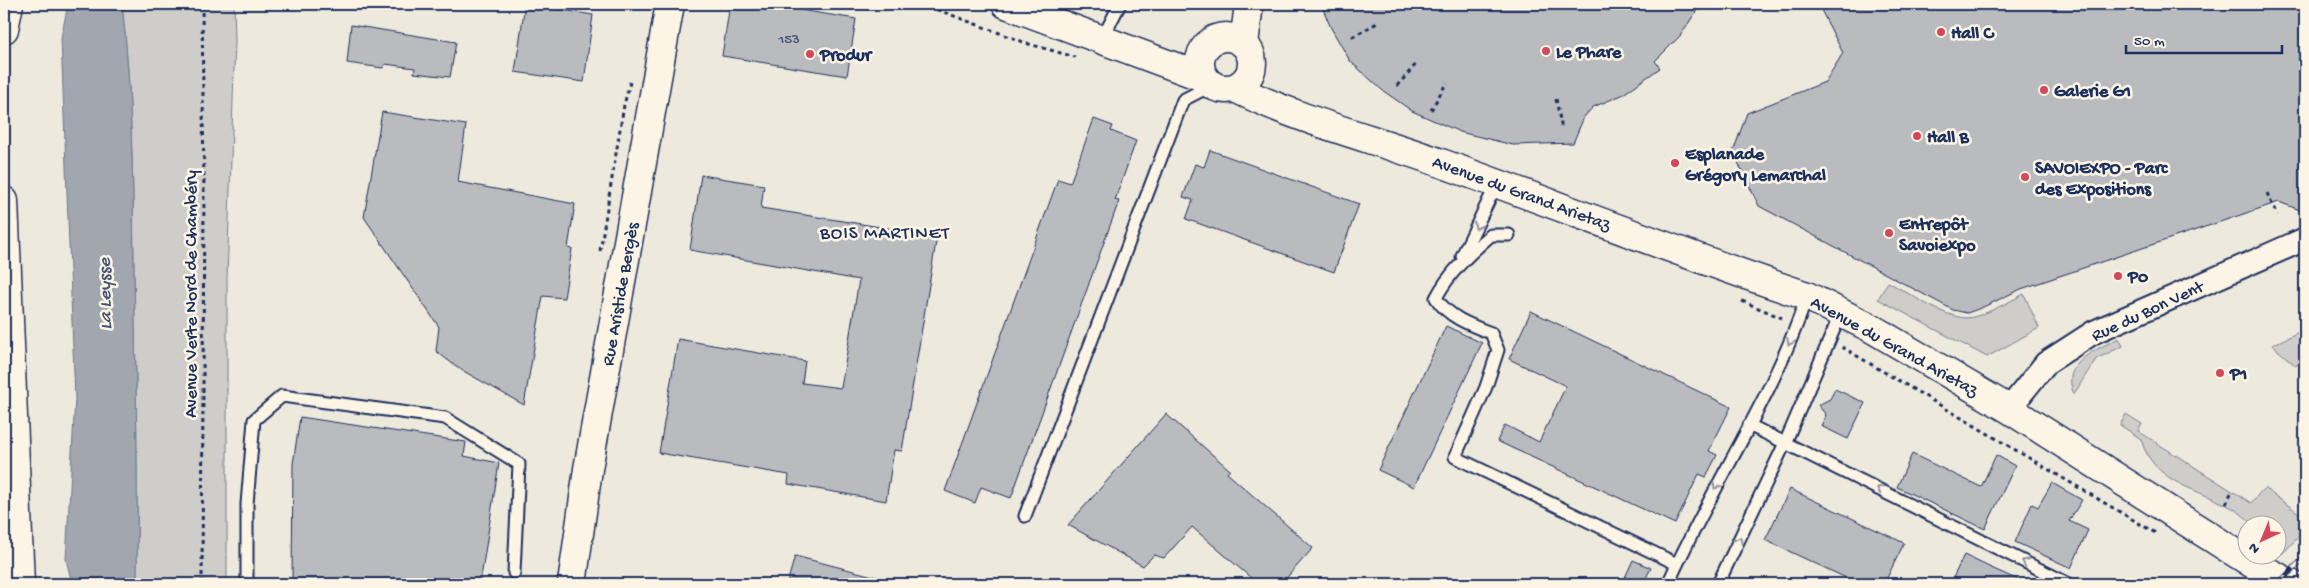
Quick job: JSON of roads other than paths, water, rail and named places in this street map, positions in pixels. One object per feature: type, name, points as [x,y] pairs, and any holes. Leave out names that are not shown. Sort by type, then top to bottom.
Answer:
[{"type":"main road","points":[[4,29],[9,4]]},
{"type":"main road","name":"Rue Aristide Bergès","points":[[572,584],[588,469],[670,4]]},
{"type":"main road","name":"Avenue du Grand Arietaz","points":[[1006,4],[1150,57],[1301,117],[1384,142],[1807,296],[1842,312],[2008,409],[2254,564],[2291,584]]},
{"type":"main road","points":[[1233,4],[1230,48],[1246,79],[1217,84],[1200,62],[1230,48],[1249,4]]},
{"type":"main road","points":[[1150,57],[1166,50],[1230,48]]},
{"type":"main road","name":"Avenue du Grand Arietaz","points":[[1230,48],[1280,93],[1305,107],[1384,142]]},
{"type":"main road","points":[[4,201],[20,584]]},
{"type":"street","name":"Rue du Bon Vent","points":[[2008,409],[2046,363],[2094,332],[2305,239]]},
{"type":"lane","points":[[1102,39],[1120,4]]},
{"type":"lane","points":[[1025,516],[1183,100],[1217,84]]},
{"type":"lane","points":[[1456,269],[1496,183]]},
{"type":"lane","points":[[1510,235],[1491,235],[1444,281],[1436,298],[1443,309],[1468,324],[1491,334],[1498,350],[1486,387],[1454,457],[1677,564]]},
{"type":"lane","points":[[1668,584],[1798,324],[1807,296]]},
{"type":"lane","points":[[1718,584],[1786,441],[1842,312]]},
{"type":"lane","points":[[247,584],[246,504],[254,420],[282,396],[445,418],[519,464],[514,573]]},
{"type":"lane","points":[[1749,425],[1786,441],[2069,584]]},
{"type":"water","name":"La Leysse","points":[[68,4],[122,4],[130,104],[132,172],[137,428],[137,584],[72,584],[66,559],[75,399],[61,38]]},
{"type":"railway","points":[[2278,584],[2305,557]]},
{"type":"place","name":"Hall C","points":[[1941,32]]},
{"type":"place","name":"Le Phare","points":[[1546,51]]},
{"type":"place","name":"Produr","points":[[810,54]]},
{"type":"place","name":"Galerie G1","points":[[2044,90]]},
{"type":"place","name":"Hall B","points":[[1917,136]]},
{"type":"place","name":"Esplanade Grégory Lemarchal","points":[[1675,163]]},
{"type":"place","name":"SAVOIEXPO - Parc des Expositions","points":[[2025,177]]},
{"type":"place","name":"Entrepôt Savoiexpo","points":[[1889,233]]},
{"type":"place","name":"P0","points":[[2118,276]]},
{"type":"place","name":"P1","points":[[2220,373]]},
{"type":"district","name":"BOIS MARTINET","points":[[885,231]]}]
